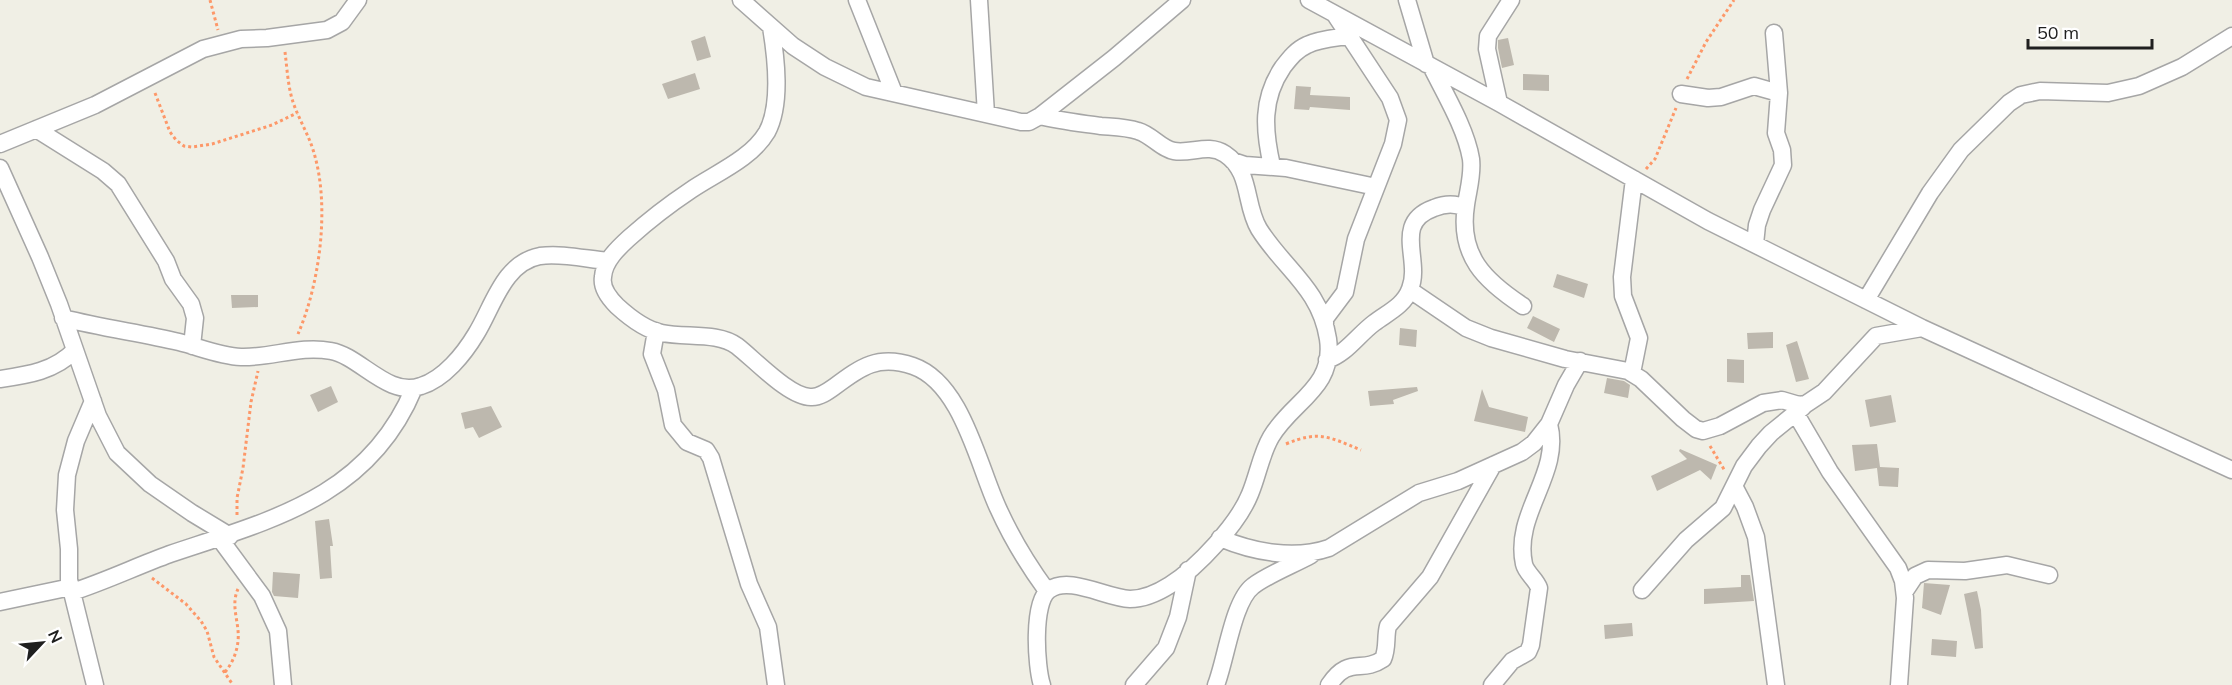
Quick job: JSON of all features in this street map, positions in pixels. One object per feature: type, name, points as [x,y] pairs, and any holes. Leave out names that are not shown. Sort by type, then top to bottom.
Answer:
[{"type":"street","points":[[0,144],[95,105],[203,49],[241,39],[327,30],[342,22],[358,0]]},
{"type":"street","points":[[741,0],[793,46],[825,67],[866,87],[1021,122],[1029,122],[1040,116],[1114,58],[1182,0]]},
{"type":"street","points":[[857,0],[894,93]]},
{"type":"street","points":[[979,0],[986,114]]},
{"type":"street","points":[[1310,0],[1339,10],[1428,65],[1499,102],[1708,221],[1922,328],[2232,470]]},
{"type":"street","points":[[1407,0],[1428,65],[1458,124],[1471,161],[1471,176],[1465,208],[1467,240],[1476,266],[1497,289],[1523,306]]},
{"type":"street","points":[[1499,102],[1487,49],[1488,36],[1511,0]]},
{"type":"street","points":[[1324,323],[1345,292],[1356,239],[1398,128],[1398,115],[1390,98],[1348,36],[1339,10]]},
{"type":"street","points":[[771,27],[776,56],[775,100],[772,120],[760,141],[747,153],[688,191],[634,233],[608,261],[602,276],[608,297],[633,318],[656,332],[727,340],[788,388],[802,396],[812,398],[825,394],[857,370],[871,364],[889,361],[903,363],[928,374],[940,384],[958,411],[1006,526],[1047,591]]},
{"type":"street","points":[[1755,244],[1757,225],[1762,210],[1783,165],[1782,150],[1776,133],[1779,93],[1774,33]]},
{"type":"street","points":[[1272,166],[1266,134],[1265,112],[1267,99],[1280,71],[1302,47],[1310,43],[1348,36]]},
{"type":"street","points":[[1866,300],[1930,193],[1962,150],[2009,103],[2021,95],[2040,91],[2108,93],[2139,86],[2182,67],[2232,36]]},
{"type":"street","points":[[1681,94],[1708,98],[1722,97],[1754,86],[1779,93]]},
{"type":"street","points":[[1040,116],[1061,121],[1129,129],[1147,134],[1169,150],[1176,152],[1197,148],[1216,150],[1233,161],[1245,165],[1272,166],[1376,187]]},
{"type":"street","points":[[36,129],[103,171],[118,184],[166,261],[173,279],[191,304],[195,318],[192,346]]},
{"type":"street","points":[[1042,685],[1039,671],[1038,613],[1041,600],[1047,591],[1069,584],[1131,599],[1150,595],[1170,584],[1188,570],[1239,517],[1271,436],[1283,420],[1318,384],[1327,360],[1328,341],[1324,323],[1310,291],[1272,249],[1252,216],[1243,174],[1233,161]]},
{"type":"street","points":[[0,168],[40,257],[98,416],[117,453],[150,484],[192,513],[231,535],[245,570],[262,596],[278,631],[284,685]]},
{"type":"street","points":[[1632,373],[1639,338],[1623,296],[1622,277],[1634,179]]},
{"type":"street","points":[[1327,360],[1336,357],[1373,324],[1399,306],[1410,290],[1412,273],[1410,233],[1413,224],[1421,215],[1439,206],[1455,204],[1465,208]]},
{"type":"street","points":[[63,318],[241,357],[314,349],[334,351],[382,381],[414,388],[423,386],[436,378],[458,359],[476,334],[500,288],[521,264],[540,256],[608,261]]},
{"type":"street","points":[[1410,290],[1466,328],[1530,350],[1632,373],[1696,429],[1703,431],[1720,426],[1763,403],[1776,400],[1799,405],[1830,472],[1898,568],[1905,591],[1899,685]]},
{"type":"street","points":[[1642,590],[1686,540],[1723,508],[1744,466],[1771,433],[1824,392],[1876,336],[1922,328]]},
{"type":"street","points":[[656,332],[652,354],[666,390],[670,416],[680,435],[687,442],[706,450],[711,458],[749,584],[768,627],[776,685]]},
{"type":"street","points":[[0,380],[50,369],[65,360],[75,350]]},
{"type":"street","points":[[1216,685],[1226,656],[1233,624],[1244,596],[1254,586],[1346,539],[1419,493],[1458,481],[1522,452],[1534,443],[1549,424],[1566,385],[1580,362]]},
{"type":"street","points":[[0,602],[72,589],[270,521],[338,484],[357,470],[373,453],[405,410],[414,388]]},
{"type":"street","points":[[93,401],[76,441],[67,475],[65,510],[72,589],[95,685]]},
{"type":"street","points":[[1492,685],[1512,662],[1526,654],[1531,645],[1539,588],[1537,581],[1525,568],[1523,538],[1530,508],[1546,473],[1551,453],[1552,435],[1549,424]]},
{"type":"street","points":[[1329,685],[1343,669],[1375,663],[1383,659],[1388,626],[1430,577],[1494,465]]},
{"type":"street","points":[[1734,486],[1756,537],[1776,685]]},
{"type":"street","points":[[1220,538],[1250,550],[1315,553]]},
{"type":"street","points":[[1905,591],[1915,576],[1928,570],[1965,572],[2007,566],[2049,575]]},
{"type":"street","points":[[1134,685],[1166,648],[1178,617],[1188,570]]},
{"type":"path","points":[[210,0],[221,44]]},
{"type":"path","points":[[284,35],[292,100],[308,134],[321,187],[316,271],[304,319],[291,351]]},
{"type":"path","points":[[150,78],[170,132],[184,146],[212,144],[272,125],[297,113]]},
{"type":"path","points":[[231,535],[243,468],[251,402],[261,355]]},
{"type":"path","points":[[1703,431],[1734,486]]},
{"type":"path","points":[[1264,452],[1301,437],[1318,435],[1361,450]]},
{"type":"path","points":[[136,566],[186,604],[201,621],[207,631],[214,657],[233,685]]},
{"type":"path","points":[[225,672],[232,663],[238,641],[234,604],[245,570]]},
{"type":"building","points":[[705,36],[711,57],[697,61],[691,41]]},
{"type":"building","points":[[1508,38],[1514,65],[1502,68],[1498,40]]},
{"type":"building","points":[[695,73],[700,89],[668,99],[662,84]]},
{"type":"building","points":[[1523,74],[1549,75],[1549,91],[1523,90]]},
{"type":"building","points":[[1296,86],[1311,87],[1310,95],[1350,97],[1350,110],[1310,107],[1309,110],[1294,109]]},
{"type":"building","points":[[1557,274],[1588,284],[1584,298],[1553,287]]},
{"type":"building","points":[[231,295],[258,295],[258,307],[232,308]]},
{"type":"building","points":[[1533,316],[1560,329],[1554,342],[1527,328]]},
{"type":"building","points":[[1400,328],[1417,330],[1416,347],[1399,345]]},
{"type":"building","points":[[1773,332],[1773,348],[1748,349],[1747,333]]},
{"type":"building","points":[[1797,341],[1809,379],[1796,382],[1786,345]]},
{"type":"building","points":[[1727,359],[1744,360],[1744,383],[1727,382]]},
{"type":"building","points":[[1607,378],[1624,381],[1630,385],[1628,398],[1604,393]]},
{"type":"building","points":[[331,386],[338,402],[318,412],[310,395]]},
{"type":"building","points":[[1417,387],[1418,391],[1393,400],[1394,404],[1370,406],[1368,391]]},
{"type":"building","points":[[1482,389],[1489,407],[1528,417],[1525,432],[1474,421]]},
{"type":"building","points":[[1891,395],[1896,422],[1870,427],[1865,400]]},
{"type":"building","points":[[491,406],[502,427],[479,438],[473,427],[465,429],[461,413]]},
{"type":"building","points":[[1877,444],[1880,467],[1899,468],[1898,487],[1879,486],[1877,468],[1855,471],[1852,445]]},
{"type":"building","points":[[1680,449],[1717,465],[1711,480],[1700,470],[1657,491],[1651,476],[1687,459],[1679,451]]},
{"type":"building","points":[[329,519],[333,546],[330,546],[332,578],[320,579],[315,521]]},
{"type":"building","points":[[273,572],[300,574],[298,598],[274,596],[272,592]]},
{"type":"building","points":[[1741,575],[1750,575],[1754,601],[1704,604],[1704,589],[1741,587]]},
{"type":"building","points":[[1924,583],[1950,585],[1941,615],[1922,608]]},
{"type":"building","points":[[1977,591],[1981,610],[1983,648],[1975,649],[1964,594]]},
{"type":"building","points":[[1632,623],[1633,636],[1605,639],[1604,625]]},
{"type":"building","points":[[1932,639],[1957,641],[1956,657],[1931,655]]}]
